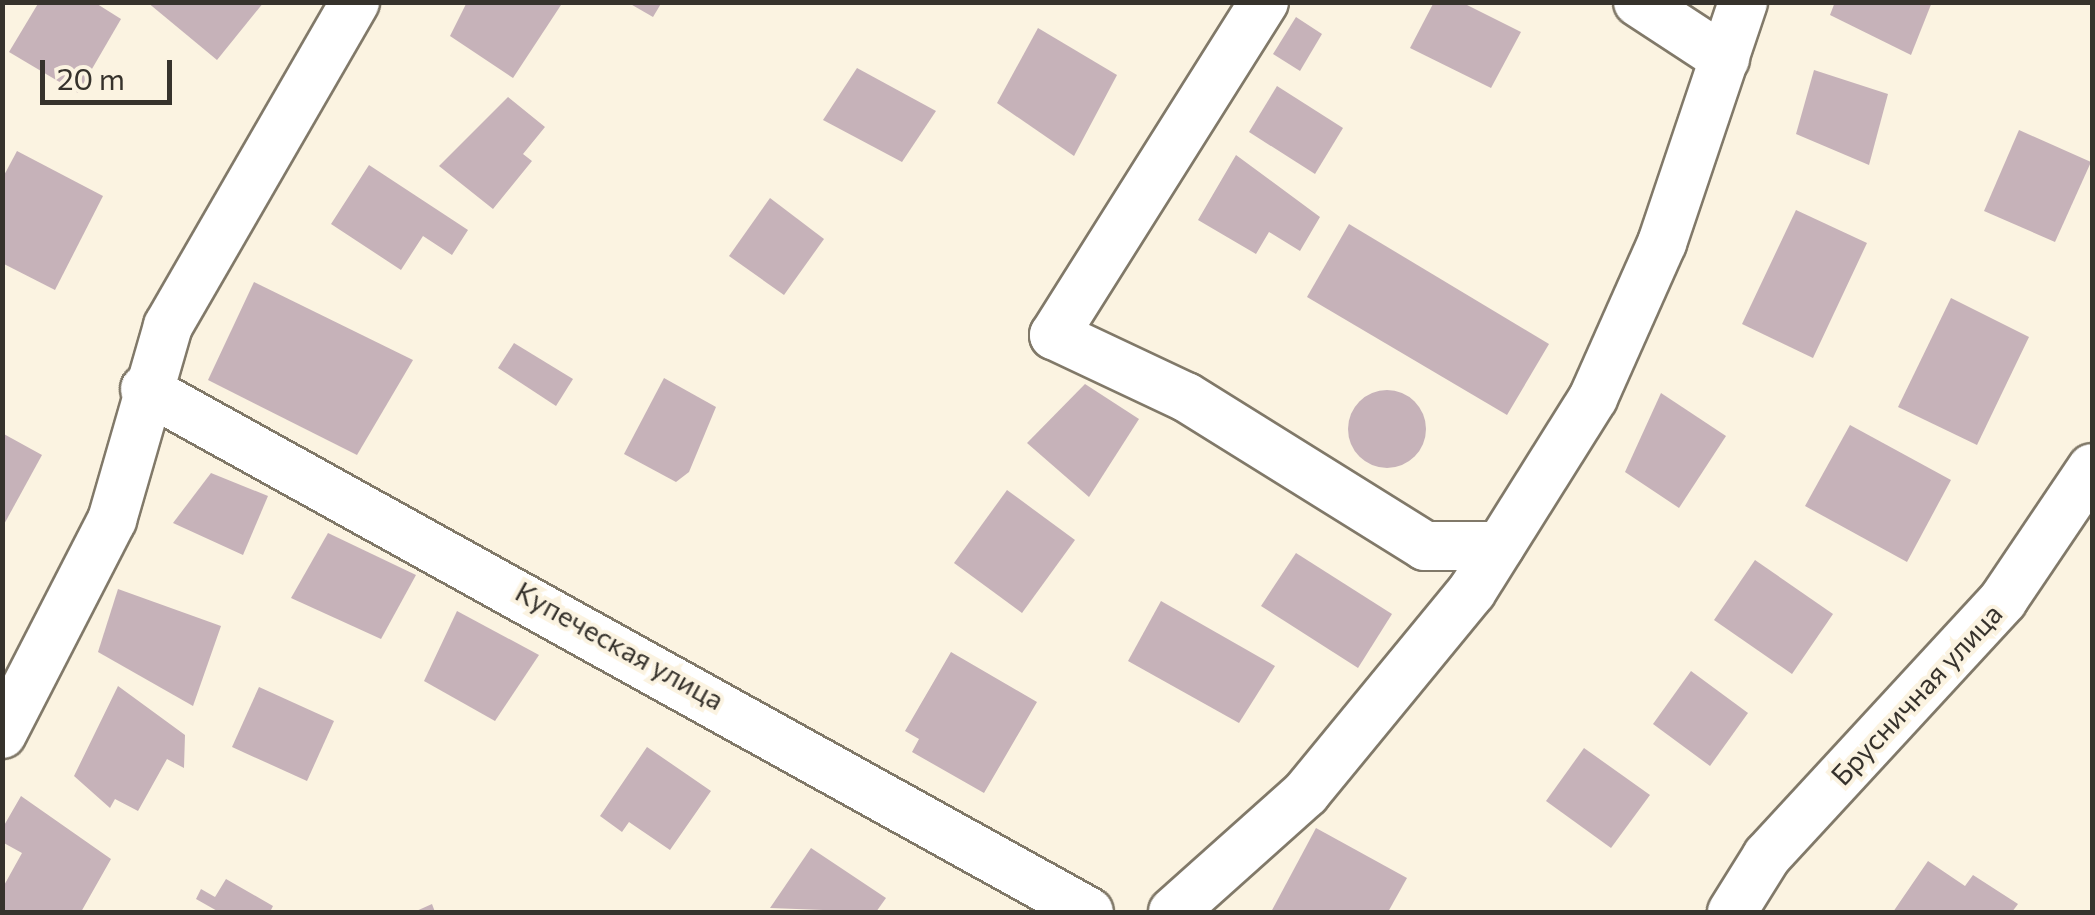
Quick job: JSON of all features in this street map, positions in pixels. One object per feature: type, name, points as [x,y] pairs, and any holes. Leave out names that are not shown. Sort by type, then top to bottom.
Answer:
[{"type":"street","points":[[2,734],[112,520],[146,389],[206,248],[354,2]]},
{"type":"street","points":[[1264,2],[1054,336],[1186,397],[1425,546],[1500,546]]},
{"type":"street","points":[[1638,2],[1725,59]]},
{"type":"street","points":[[1174,912],[1306,792],[1500,546],[1593,398],[1662,243],[1743,2]]},
{"type":"street","name":"Купеческая улица","points":[[146,389],[1089,912]]},
{"type":"street","name":"Брусничная улица","points":[[1732,912],[1767,856],[2003,600],[2092,468]]},
{"type":"building","points":[[39,2],[94,2],[121,19],[78,93],[9,52]]},
{"type":"building","points":[[147,2],[264,2],[217,60]]},
{"type":"building","points":[[467,2],[561,5],[513,78],[450,36]]},
{"type":"building","points":[[627,2],[662,2],[653,17]]},
{"type":"building","points":[[1434,2],[1461,2],[1521,32],[1491,88],[1410,48]]},
{"type":"building","points":[[1835,2],[1932,2],[1911,55],[1830,15]]},
{"type":"building","points":[[1296,17],[1322,34],[1300,71],[1273,54]]},
{"type":"building","points":[[1038,28],[1117,75],[1074,156],[997,103]]},
{"type":"building","points":[[857,68],[936,111],[902,162],[823,120]]},
{"type":"building","points":[[1814,70],[1888,94],[1869,165],[1796,134]]},
{"type":"building","points":[[1277,86],[1343,128],[1315,174],[1249,132]]},
{"type":"building","points":[[508,97],[545,127],[523,154],[532,161],[493,209],[439,166]]},
{"type":"building","points":[[2019,130],[2091,162],[2055,242],[1984,211]]},
{"type":"building","points":[[17,151],[103,196],[55,290],[2,263],[2,179]]},
{"type":"building","points":[[1236,155],[1320,217],[1300,251],[1269,232],[1256,254],[1198,220]]},
{"type":"building","points":[[369,165],[468,230],[452,255],[423,236],[401,270],[331,224]]},
{"type":"building","points":[[770,198],[824,239],[784,295],[729,256]]},
{"type":"building","points":[[1796,210],[1867,243],[1813,358],[1742,324]]},
{"type":"building","points":[[1349,224],[1549,344],[1507,415],[1307,297]]},
{"type":"building","points":[[254,282],[413,360],[357,455],[208,380]]},
{"type":"building","points":[[1951,298],[2029,337],[1977,445],[1898,407]]},
{"type":"building","points":[[514,343],[573,379],[556,406],[498,368]]},
{"type":"building","points":[[664,378],[716,407],[689,472],[676,482],[624,454]]},
{"type":"building","points":[[1085,384],[1139,419],[1089,497],[1027,443]]},
{"type":"building","points":[[1379,390],[1395,390],[1420,407],[1426,429],[1420,451],[1409,462],[1395,468],[1379,468],[1354,451],[1348,437],[1348,421],[1365,396]]},
{"type":"building","points":[[1661,393],[1726,436],[1679,508],[1625,472]]},
{"type":"building","points":[[1850,425],[1951,480],[1907,562],[1805,506]]},
{"type":"building","points":[[2,433],[42,455],[2,528]]},
{"type":"building","points":[[211,473],[268,496],[243,555],[173,523]]},
{"type":"building","points":[[1007,490],[1075,540],[1022,613],[954,563]]},
{"type":"building","points":[[328,533],[416,575],[381,639],[291,598]]},
{"type":"building","points":[[1296,553],[1392,614],[1358,668],[1261,606]]},
{"type":"building","points":[[1755,560],[1833,614],[1792,674],[1714,620]]},
{"type":"building","points":[[118,589],[221,626],[193,706],[98,652]]},
{"type":"building","points":[[1161,601],[1275,666],[1239,723],[1128,661]]},
{"type":"building","points":[[457,611],[539,655],[495,721],[424,681]]},
{"type":"building","points":[[951,652],[1037,702],[984,793],[912,752],[919,739],[905,731]]},
{"type":"building","points":[[1691,671],[1748,713],[1710,766],[1653,724]]},
{"type":"building","points":[[118,686],[185,735],[184,768],[167,759],[138,811],[115,799],[110,808],[74,776]]},
{"type":"building","points":[[259,687],[334,721],[307,781],[232,747]]},
{"type":"building","points":[[647,747],[711,791],[670,850],[629,822],[622,832],[600,816]]},
{"type":"building","points":[[1584,748],[1650,795],[1611,848],[1546,801]]},
{"type":"building","points":[[21,796],[111,859],[81,912],[2,912],[2,889],[22,853],[2,842],[2,829]]},
{"type":"building","points":[[1316,828],[1407,878],[1388,912],[1271,912]]},
{"type":"building","points":[[811,848],[886,898],[876,912],[770,908]]},
{"type":"building","points":[[1928,861],[1965,886],[1973,875],[2018,904],[2012,912],[1893,912]]},
{"type":"building","points":[[226,879],[273,906],[270,912],[219,912],[196,899],[201,889],[215,897]]},
{"type":"building","points":[[432,904],[435,912],[414,912]]}]
